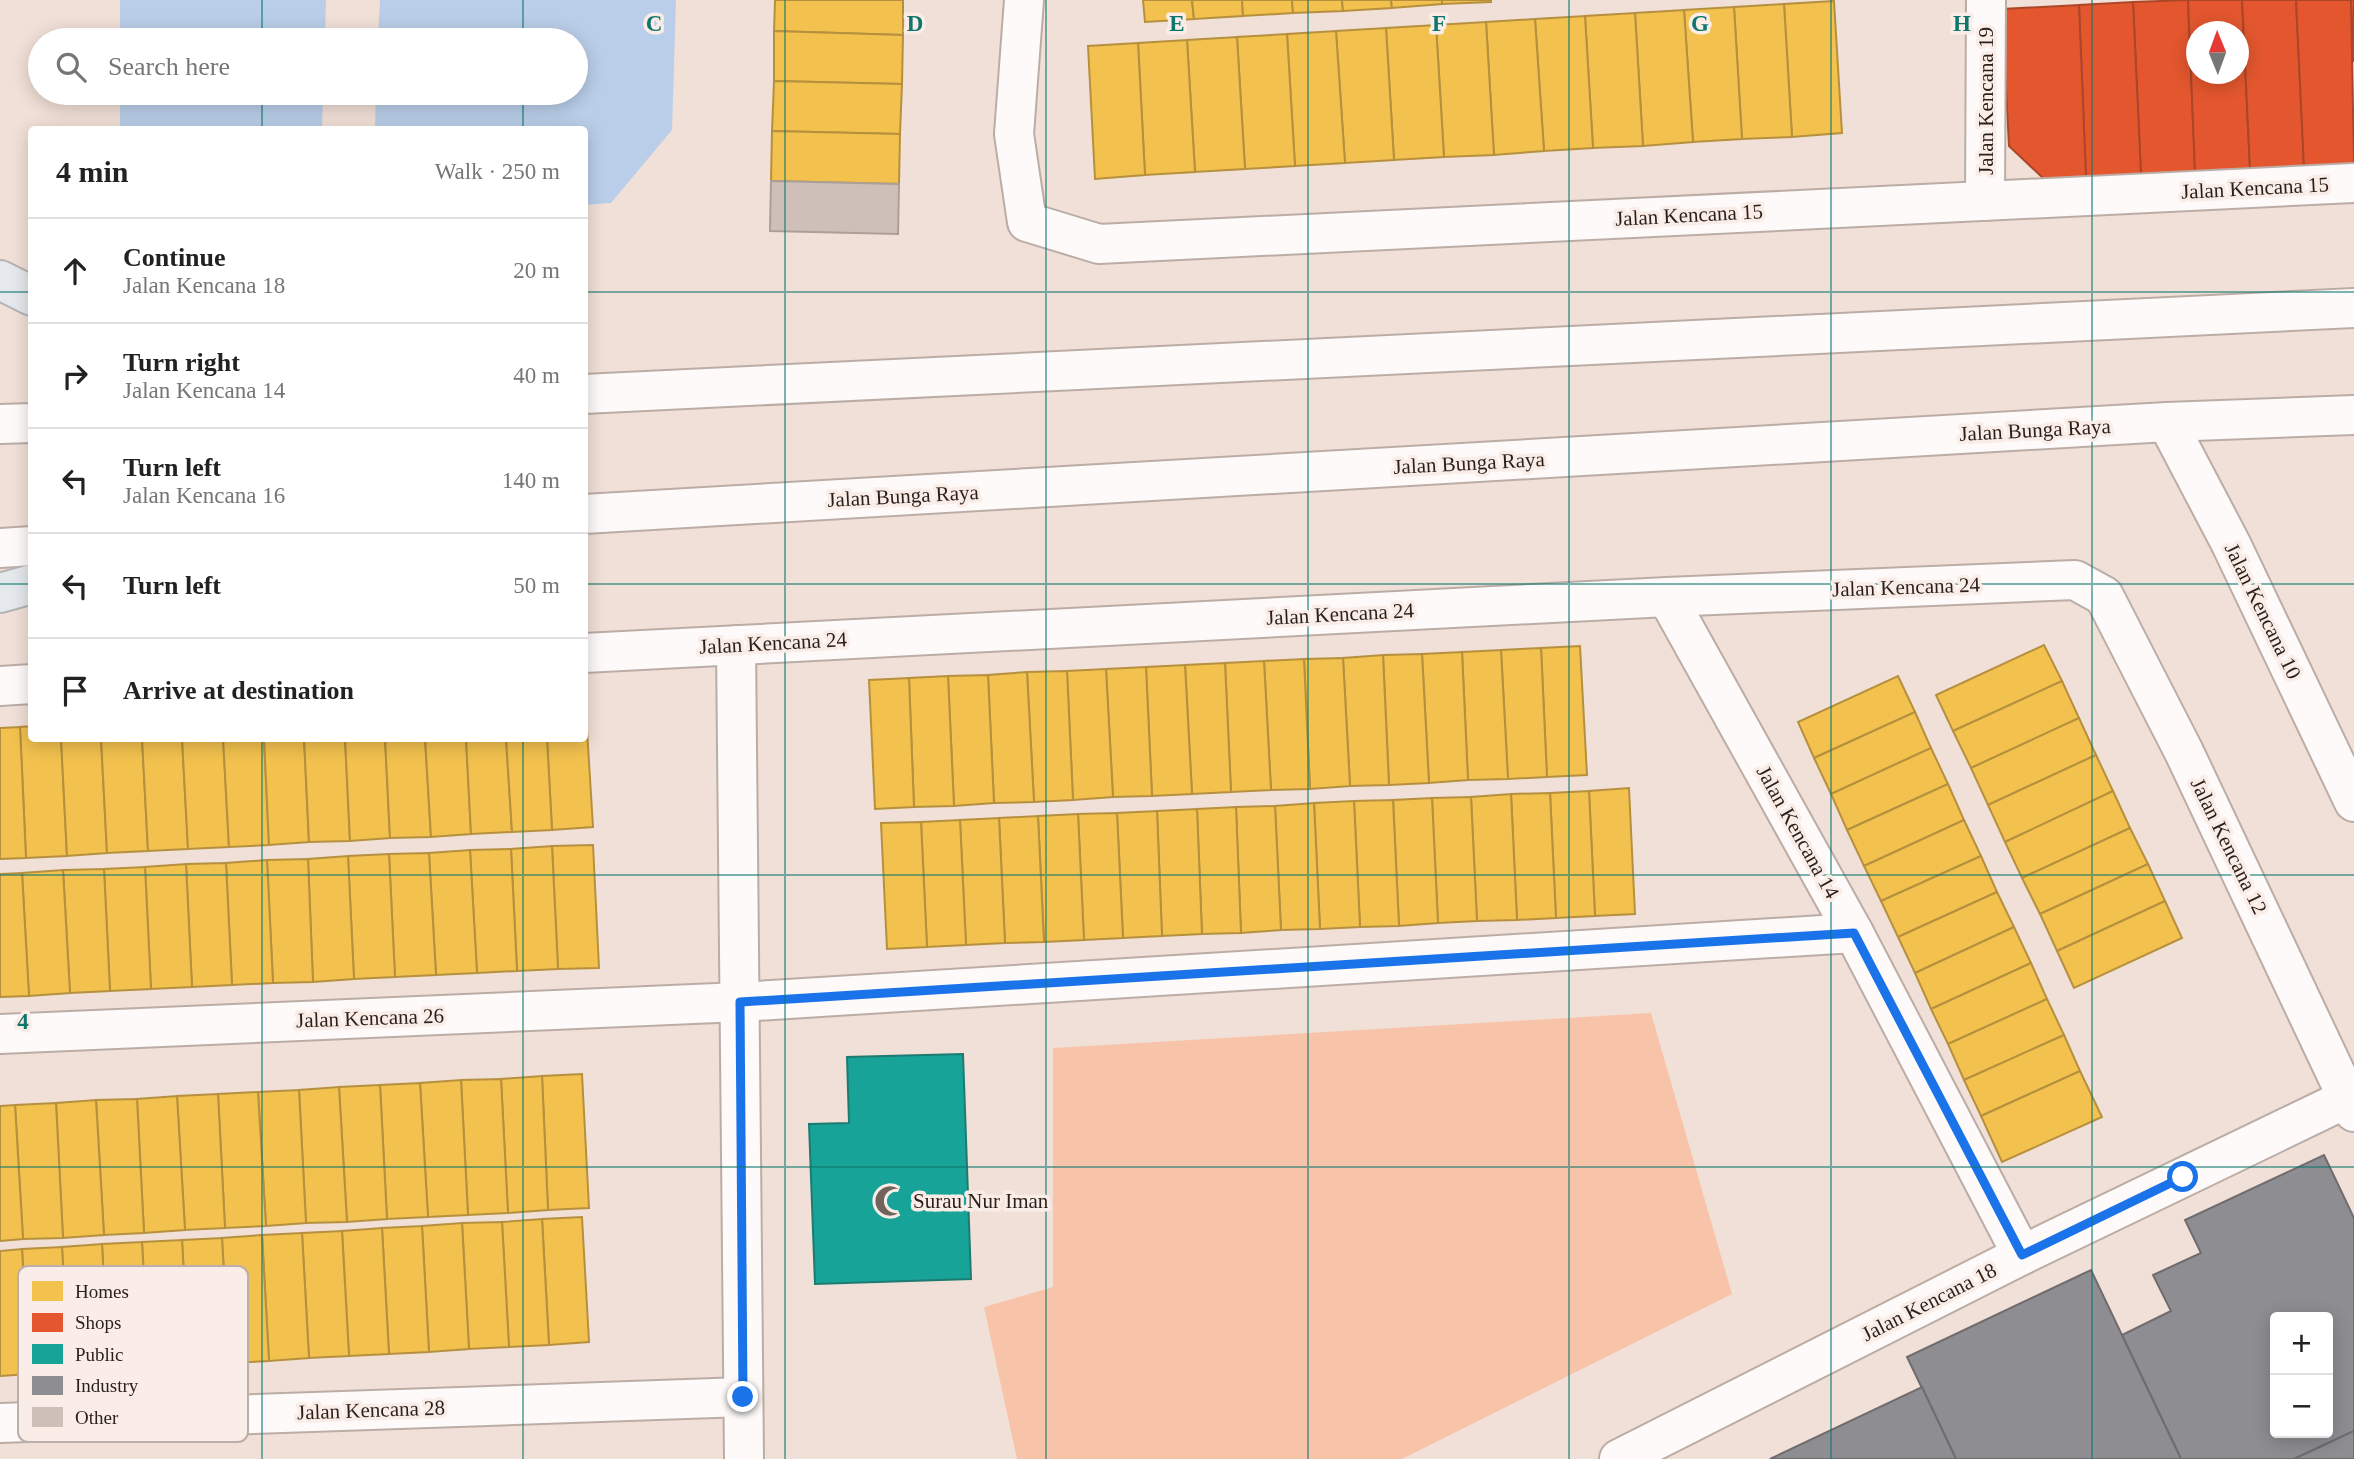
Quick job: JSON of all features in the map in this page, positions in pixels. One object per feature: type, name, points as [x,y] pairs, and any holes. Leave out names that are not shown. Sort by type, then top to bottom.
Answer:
[{"type":"highway","points":[[0,281],[28,294]]},
{"type":"highway","points":[[0,593],[28,585]]},
{"type":"street","name":"Jalan Kencana 15","points":[[1024,0],[1014,134],[1027,222],[1099,244],[2354,183]]},
{"type":"street","name":"Jalan Kencana 19","points":[[1985,201],[1986,0]]},
{"type":"street","points":[[588,394],[2354,308]]},
{"type":"street","name":"Jalan Bunga Raya","points":[[588,514],[2167,422],[2354,415]]},
{"type":"street","name":"Jalan Kencana 10","points":[[2167,422],[2231,544],[2354,802]]},
{"type":"street","points":[[0,424],[28,423]]},
{"type":"street","points":[[0,548],[28,546]]},
{"type":"street","name":"Jalan Kencana 24","points":[[588,653],[1667,597],[2075,580],[2093,588]]},
{"type":"street","name":"Jalan Kencana 12","points":[[2093,588],[2105,596],[2184,752],[2352,1102]]},
{"type":"street","name":"Jalan Kencana 14","points":[[1667,597],[1854,933],[2022,1255]]},
{"type":"street","points":[[736,645],[744,1459]]},
{"type":"street","points":[[0,686],[28,684]]},
{"type":"street","name":"Jalan Kencana 26","points":[[0,1034],[740,1002],[1854,933]]},
{"type":"street","name":"Jalan Kencana 18","points":[[1619,1459],[2022,1255],[2352,1102]]},
{"type":"street","name":"Jalan Kencana 28","points":[[248,1414],[743,1397]]},
{"type":"street","name":"Jalan Kencana 28","points":[[0,1423],[18,1422]]},
{"type":"shaded area","points":[[1651,1013],[1732,1294],[1402,1459],[1017,1459],[984,1307],[1053,1287],[1053,1048]]},
{"type":"water","points":[[120,0],[326,0],[325,28],[120,28]]},
{"type":"water","points":[[380,0],[676,0],[672,130],[611,203],[588,205],[588,126],[375,126],[376,105],[588,105],[588,28],[379,28]]},
{"type":"water","points":[[120,105],[323,105],[322,126],[120,126]]},
{"type":"building: Homes","points":[[775,0],[903,0],[903,35],[774,31]]},
{"type":"building: Homes","points":[[1143,0],[1192,0],[1194,19],[1145,22]]},
{"type":"building: Homes","points":[[1192,0],[1242,0],[1243,16],[1194,19]]},
{"type":"building: Homes","points":[[1242,0],[1292,0],[1293,13],[1243,16]]},
{"type":"building: Homes","points":[[1292,0],[1342,0],[1343,11],[1293,13]]},
{"type":"building: Homes","points":[[1342,0],[1391,0],[1392,8],[1343,11]]},
{"type":"building: Homes","points":[[1391,0],[1442,0],[1442,4],[1392,8]]},
{"type":"building: Homes","points":[[1442,0],[1491,0],[1491,2],[1442,4]]},
{"type":"building: Homes","points":[[1834,1],[1842,133],[1792,137],[1784,4]]},
{"type":"building: Homes","points":[[1784,4],[1792,137],[1742,139],[1734,7]]},
{"type":"building: Homes","points":[[1734,7],[1742,139],[1693,142],[1684,10]]},
{"type":"building: Homes","points":[[1684,10],[1693,142],[1643,146],[1635,13]]},
{"type":"building: Homes","points":[[1635,13],[1643,146],[1593,148],[1585,16]]},
{"type":"building: Homes","points":[[1585,16],[1593,148],[1544,151],[1535,19]]},
{"type":"building: Homes","points":[[1535,19],[1544,151],[1494,155],[1486,22]]},
{"type":"building: Homes","points":[[1486,22],[1494,155],[1444,157],[1436,25]]},
{"type":"building: Homes","points":[[1436,25],[1444,157],[1394,160],[1386,28]]},
{"type":"building: Homes","points":[[1386,28],[1394,160],[1345,163],[1336,31]]},
{"type":"building: Homes","points":[[774,31],[903,35],[902,84],[774,81]]},
{"type":"building: Homes","points":[[1336,31],[1345,163],[1295,166],[1287,34]]},
{"type":"building: Homes","points":[[1287,34],[1295,166],[1245,169],[1237,37]]},
{"type":"building: Homes","points":[[1237,37],[1245,169],[1195,172],[1187,40]]},
{"type":"building: Homes","points":[[1187,40],[1195,172],[1145,175],[1138,43]]},
{"type":"building: Homes","points":[[1138,43],[1145,175],[1095,179],[1088,46]]},
{"type":"building: Homes","points":[[774,81],[902,84],[900,134],[772,131]]},
{"type":"building: Homes","points":[[772,131],[900,134],[899,184],[771,181]]},
{"type":"building: Homes","points":[[2044,645],[2062,681],[1953,731],[1936,695]]},
{"type":"building: Homes","points":[[1580,646],[1587,775],[1547,777],[1541,648]]},
{"type":"building: Homes","points":[[1541,648],[1547,777],[1508,779],[1501,650]]},
{"type":"building: Homes","points":[[1501,650],[1508,779],[1468,780],[1462,652]]},
{"type":"building: Homes","points":[[1462,652],[1468,780],[1429,783],[1422,654]]},
{"type":"building: Homes","points":[[1422,654],[1429,783],[1389,785],[1383,655]]},
{"type":"building: Homes","points":[[1383,655],[1389,785],[1350,786],[1343,658]]},
{"type":"building: Homes","points":[[1343,658],[1350,786],[1310,789],[1304,659]]},
{"type":"building: Homes","points":[[1304,659],[1310,789],[1271,790],[1264,661]]},
{"type":"building: Homes","points":[[1264,661],[1271,790],[1231,792],[1225,663]]},
{"type":"building: Homes","points":[[1225,663],[1231,792],[1192,794],[1185,665]]},
{"type":"building: Homes","points":[[1185,665],[1192,794],[1152,796],[1146,667]]},
{"type":"building: Homes","points":[[1146,667],[1152,796],[1113,797],[1106,669]]},
{"type":"building: Homes","points":[[1106,669],[1113,797],[1073,800],[1067,671]]},
{"type":"building: Homes","points":[[1067,671],[1073,800],[1034,802],[1027,672]]},
{"type":"building: Homes","points":[[1027,672],[1034,802],[994,803],[988,675]]},
{"type":"building: Homes","points":[[988,675],[994,803],[954,806],[948,676]]},
{"type":"building: Homes","points":[[948,676],[954,806],[914,807],[909,678]]},
{"type":"building: Homes","points":[[1898,676],[1915,712],[1814,758],[1798,722]]},
{"type":"building: Homes","points":[[909,678],[914,807],[875,809],[869,680]]},
{"type":"building: Homes","points":[[2062,681],[2079,718],[1971,768],[1953,731]]},
{"type":"building: Homes","points":[[1915,712],[1931,748],[1831,794],[1814,758]]},
{"type":"building: Homes","points":[[2079,718],[2096,755],[1988,805],[1971,768]]},
{"type":"building: Homes","points":[[28,726],[28,742],[61,742],[67,856],[26,858],[20,727]]},
{"type":"building: Homes","points":[[20,727],[26,858],[0,859],[0,728]]},
{"type":"building: Homes","points":[[61,742],[101,742],[107,853],[67,856]]},
{"type":"building: Homes","points":[[101,742],[142,742],[148,851],[107,853]]},
{"type":"building: Homes","points":[[142,742],[182,742],[188,849],[148,851]]},
{"type":"building: Homes","points":[[182,742],[223,742],[229,847],[188,849]]},
{"type":"building: Homes","points":[[223,742],[264,742],[269,845],[229,847]]},
{"type":"building: Homes","points":[[264,742],[304,742],[309,842],[269,845]]},
{"type":"building: Homes","points":[[304,742],[345,742],[350,841],[309,842]]},
{"type":"building: Homes","points":[[345,742],[385,742],[390,838],[350,841]]},
{"type":"building: Homes","points":[[385,742],[425,742],[431,837],[390,838]]},
{"type":"building: Homes","points":[[425,742],[466,742],[471,834],[431,837]]},
{"type":"building: Homes","points":[[466,742],[506,742],[512,832],[471,834]]},
{"type":"building: Homes","points":[[506,742],[547,742],[552,830],[512,832]]},
{"type":"building: Homes","points":[[547,742],[588,742],[593,827],[552,830]]},
{"type":"building: Homes","points":[[1931,748],[1948,784],[1847,830],[1831,794]]},
{"type":"building: Homes","points":[[2096,755],[2113,791],[2005,842],[1988,805]]},
{"type":"building: Homes","points":[[1948,784],[1964,820],[1864,866],[1847,830]]},
{"type":"building: Homes","points":[[1629,788],[1635,914],[1595,916],[1589,791]]},
{"type":"building: Homes","points":[[1589,791],[1595,916],[1556,918],[1550,793]]},
{"type":"building: Homes","points":[[2113,791],[2130,828],[2022,878],[2005,842]]},
{"type":"building: Homes","points":[[1550,793],[1556,918],[1517,920],[1511,794]]},
{"type":"building: Homes","points":[[1511,794],[1517,920],[1477,921],[1471,797]]},
{"type":"building: Homes","points":[[1471,797],[1477,921],[1438,923],[1432,798]]},
{"type":"building: Homes","points":[[1432,798],[1438,923],[1399,926],[1393,800]]},
{"type":"building: Homes","points":[[1393,800],[1399,926],[1360,927],[1354,801]]},
{"type":"building: Homes","points":[[1354,801],[1360,927],[1320,929],[1314,803]]},
{"type":"building: Homes","points":[[1314,803],[1320,929],[1281,930],[1275,806]]},
{"type":"building: Homes","points":[[1275,806],[1281,930],[1241,933],[1236,807]]},
{"type":"building: Homes","points":[[1236,807],[1241,933],[1202,934],[1197,809]]},
{"type":"building: Homes","points":[[1197,809],[1202,934],[1162,936],[1157,811]]},
{"type":"building: Homes","points":[[1157,811],[1162,936],[1123,938],[1117,813]]},
{"type":"building: Homes","points":[[1117,813],[1123,938],[1084,940],[1078,814]]},
{"type":"building: Homes","points":[[1078,814],[1084,940],[1044,942],[1038,816]]},
{"type":"building: Homes","points":[[1038,816],[1044,942],[1005,943],[999,818]]},
{"type":"building: Homes","points":[[999,818],[1005,943],[966,945],[960,820]]},
{"type":"building: Homes","points":[[960,820],[966,945],[927,947],[921,822]]},
{"type":"building: Homes","points":[[1964,820],[1981,856],[1881,901],[1864,866]]},
{"type":"building: Homes","points":[[921,822],[927,947],[887,949],[881,823]]},
{"type":"building: Homes","points":[[2130,828],[2148,864],[2040,914],[2022,878]]},
{"type":"building: Homes","points":[[593,845],[599,968],[558,969],[552,846]]},
{"type":"building: Homes","points":[[552,846],[558,969],[517,971],[511,849]]},
{"type":"building: Homes","points":[[511,849],[517,971],[477,973],[470,850]]},
{"type":"building: Homes","points":[[470,850],[477,973],[436,975],[429,853]]},
{"type":"building: Homes","points":[[429,853],[436,975],[395,977],[389,854]]},
{"type":"building: Homes","points":[[389,854],[395,977],[354,979],[348,856]]},
{"type":"building: Homes","points":[[348,856],[354,979],[313,982],[308,859]]},
{"type":"building: Homes","points":[[1981,856],[1997,892],[1898,937],[1881,901]]},
{"type":"building: Homes","points":[[308,859],[313,982],[273,983],[267,860]]},
{"type":"building: Homes","points":[[267,860],[273,983],[232,985],[226,863]]},
{"type":"building: Homes","points":[[226,863],[232,985],[192,987],[186,864]]},
{"type":"building: Homes","points":[[186,864],[192,987],[151,989],[145,867]]},
{"type":"building: Homes","points":[[2148,864],[2165,901],[2057,951],[2040,914]]},
{"type":"building: Homes","points":[[145,867],[151,989],[110,991],[104,869]]},
{"type":"building: Homes","points":[[104,869],[110,991],[70,993],[63,870]]},
{"type":"building: Homes","points":[[63,870],[70,993],[29,996],[22,873]]},
{"type":"building: Homes","points":[[22,873],[29,996],[0,997],[0,874]]},
{"type":"building: Homes","points":[[1997,892],[2014,927],[1915,973],[1898,937]]},
{"type":"building: Homes","points":[[2165,901],[2182,938],[2074,988],[2057,951]]},
{"type":"building: Homes","points":[[2014,927],[2031,963],[1931,1009],[1915,973]]},
{"type":"building: Homes","points":[[2031,963],[2047,999],[1948,1044],[1931,1009]]},
{"type":"building: Homes","points":[[2047,999],[2064,1035],[1964,1080],[1948,1044]]},
{"type":"building: Homes","points":[[2064,1035],[2080,1071],[1981,1116],[1964,1080]]},
{"type":"building: Homes","points":[[2080,1071],[2102,1117],[2002,1162],[1981,1116]]},
{"type":"building: Homes","points":[[582,1074],[589,1208],[548,1210],[542,1076]]},
{"type":"building: Homes","points":[[542,1076],[548,1210],[508,1213],[501,1079]]},
{"type":"building: Homes","points":[[501,1079],[508,1213],[468,1215],[461,1080]]},
{"type":"building: Homes","points":[[461,1080],[468,1215],[428,1217],[420,1083]]},
{"type":"building: Homes","points":[[420,1083],[428,1217],[387,1219],[380,1085]]},
{"type":"building: Homes","points":[[380,1085],[387,1219],[347,1222],[339,1087]]},
{"type":"building: Homes","points":[[339,1087],[347,1222],[306,1223],[299,1090]]},
{"type":"building: Homes","points":[[299,1090],[306,1223],[266,1226],[258,1092]]},
{"type":"building: Homes","points":[[258,1092],[266,1226],[225,1228],[218,1094]]},
{"type":"building: Homes","points":[[218,1094],[225,1228],[185,1230],[177,1096]]},
{"type":"building: Homes","points":[[177,1096],[185,1230],[144,1233],[137,1099]]},
{"type":"building: Homes","points":[[137,1099],[144,1233],[104,1235],[96,1100]]},
{"type":"building: Homes","points":[[96,1100],[104,1235],[63,1238],[56,1103]]},
{"type":"building: Homes","points":[[56,1103],[63,1238],[23,1239],[15,1105]]},
{"type":"building: Homes","points":[[15,1105],[23,1239],[0,1241],[0,1106]]},
{"type":"building: Homes","points":[[582,1217],[589,1342],[549,1345],[542,1219]]},
{"type":"building: Homes","points":[[542,1219],[549,1345],[509,1347],[502,1222]]},
{"type":"building: Homes","points":[[502,1222],[509,1347],[469,1349],[462,1223]]},
{"type":"building: Homes","points":[[462,1223],[469,1349],[429,1352],[422,1226]]},
{"type":"building: Homes","points":[[422,1226],[429,1352],[389,1354],[382,1228]]},
{"type":"building: Homes","points":[[382,1228],[389,1354],[349,1356],[342,1231]]},
{"type":"building: Homes","points":[[342,1231],[349,1356],[309,1358],[302,1233]]},
{"type":"building: Homes","points":[[302,1233],[309,1358],[269,1361],[262,1235]]},
{"type":"building: Homes","points":[[262,1235],[269,1361],[248,1362],[248,1266],[224,1266],[222,1238]]},
{"type":"building: Homes","points":[[222,1238],[224,1266],[183,1266],[182,1240]]},
{"type":"building: Homes","points":[[182,1240],[183,1266],[143,1266],[142,1242]]},
{"type":"building: Homes","points":[[142,1242],[143,1266],[103,1266],[102,1244]]},
{"type":"building: Homes","points":[[102,1244],[103,1266],[63,1266],[62,1247]]},
{"type":"building: Homes","points":[[62,1247],[63,1266],[23,1266],[22,1249]]},
{"type":"building: Homes","points":[[22,1249],[23,1266],[18,1266],[18,1375],[0,1376],[0,1251]]},
{"type":"building: Shops","points":[[2188,0],[2186,84],[2191,84],[2195,172],[2141,175],[2133,2]]},
{"type":"building: Shops","points":[[2188,0],[2242,0],[2243,21],[2189,21]]},
{"type":"building: Shops","points":[[2242,0],[2296,0],[2304,167],[2250,169],[2246,84],[2249,84],[2249,21],[2243,21]]},
{"type":"building: Shops","points":[[2296,0],[2351,0],[2354,164],[2304,167]]},
{"type":"building: Shops","points":[[2351,0],[2354,0],[2354,62]]},
{"type":"building: Shops","points":[[2133,2],[2141,175],[2086,178],[2079,5]]},
{"type":"building: Shops","points":[[2079,5],[2086,178],[2044,179],[2009,146],[2002,9]]},
{"type":"building: Shops","points":[[2191,84],[2246,84],[2250,169],[2195,172]]},
{"type":"building: Public","name":"Surau Nur Iman","points":[[963,1054],[971,1279],[815,1284],[809,1124],[849,1123],[847,1057]]},
{"type":"building: Industry","points":[[2324,1155],[2354,1218],[2354,1431],[2294,1459],[2181,1459],[2122,1335],[2171,1311],[2153,1275],[2201,1253],[2185,1220]]},
{"type":"building: Industry","points":[[2091,1270],[2181,1459],[1956,1459],[1907,1357]]},
{"type":"building: Industry","points":[[1922,1387],[1956,1459],[1770,1459]]},
{"type":"building: Industry","points":[[2354,1431],[2354,1459],[2294,1459]]},
{"type":"building: Other","points":[[771,181],[899,184],[898,234],[770,231]]},
{"type":"place","name":"Surau Nur Iman","points":[[890,1201]]},
{"type":"route","points":[[743,1397],[740,1002],[1854,933],[2022,1255],[2183,1177]]}]
